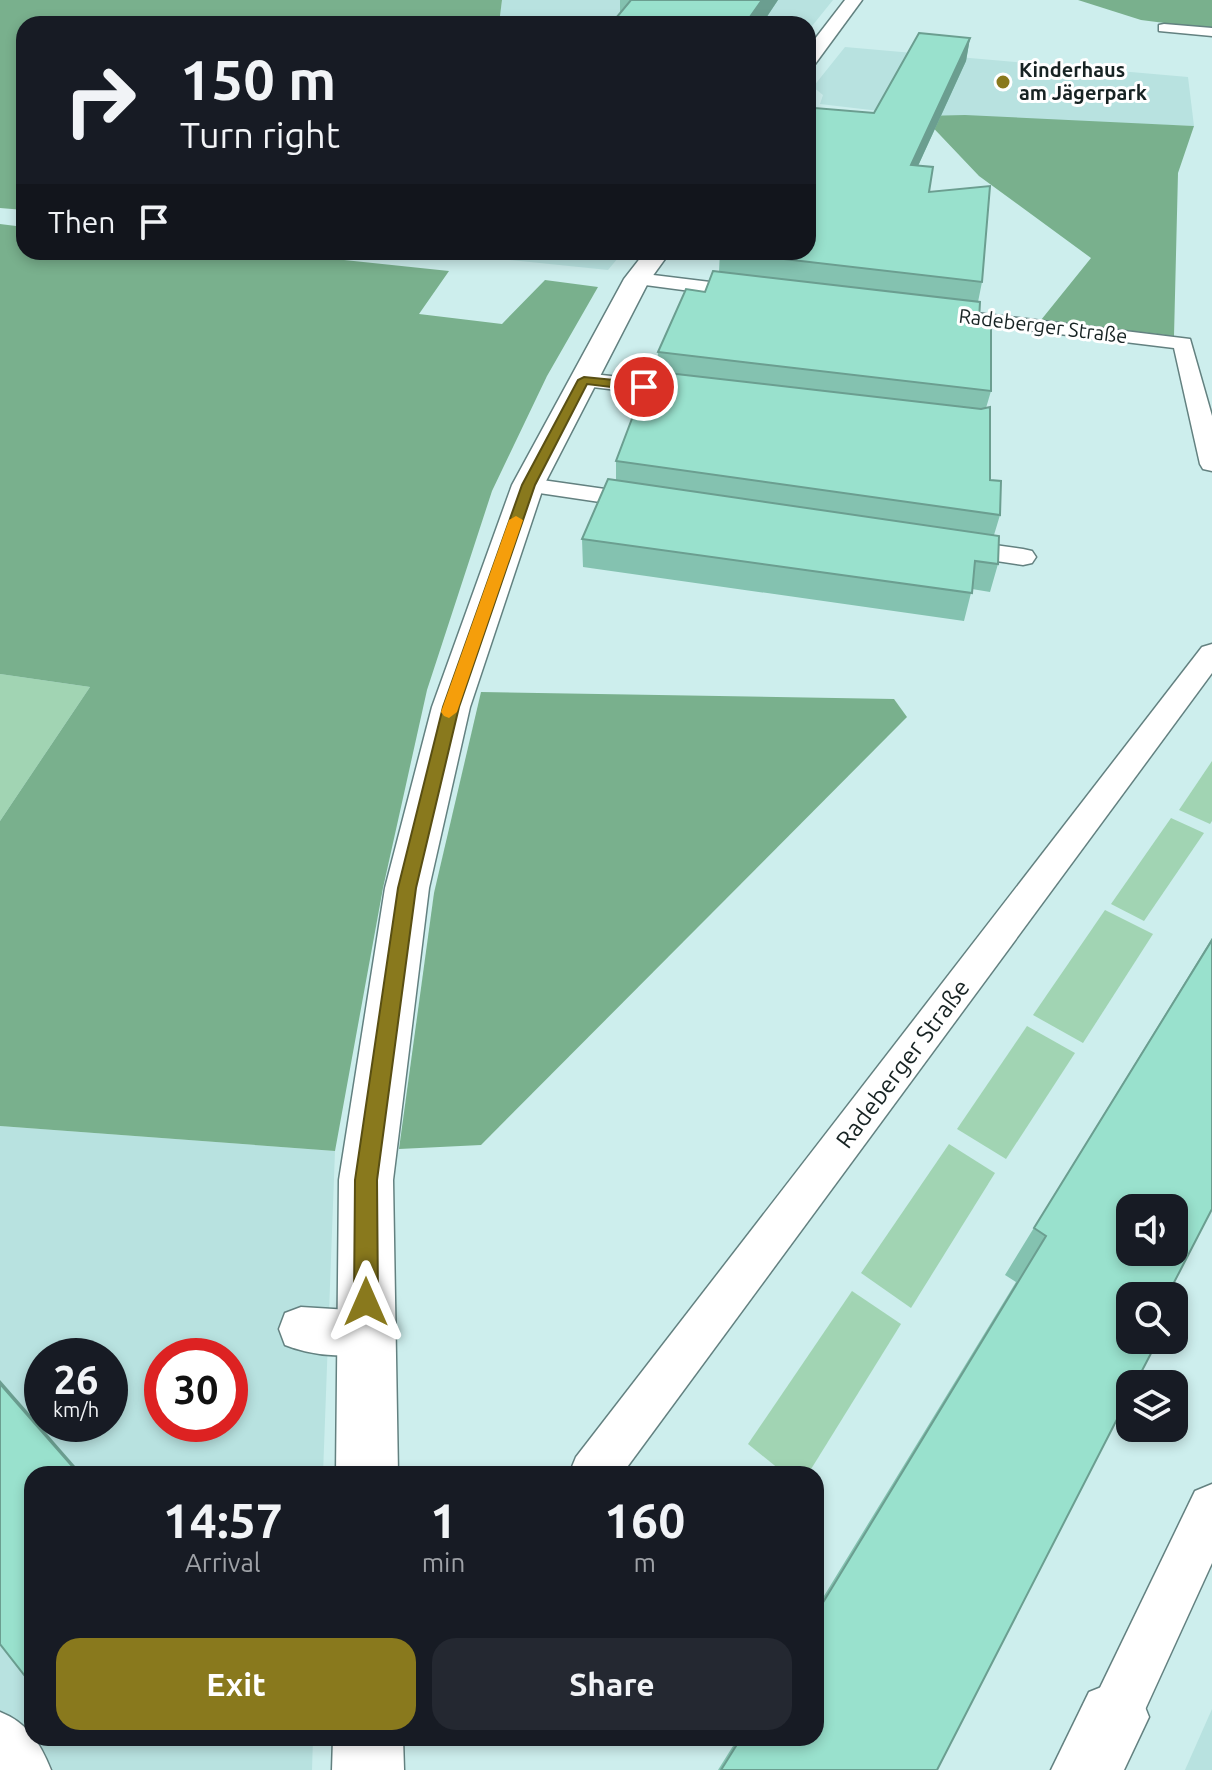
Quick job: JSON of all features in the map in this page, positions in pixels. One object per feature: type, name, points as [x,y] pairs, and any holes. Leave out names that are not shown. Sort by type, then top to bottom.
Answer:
[{"type":"street","points":[[816,50],[854,0]]},
{"type":"street","points":[[367,1466],[366,1180],[407,888],[451,707],[528,485],[647,266]]},
{"type":"street","points":[[368,1746],[369,1770]]},
{"type":"lane","points":[[1164,28],[1212,32]]},
{"type":"lane","points":[[647,266],[767,294]]},
{"type":"lane","name":"Radeberger Straße","points":[[910,311],[1183,343],[1212,464]]},
{"type":"lane","points":[[584,380],[709,394]]},
{"type":"lane","points":[[528,485],[668,505]]},
{"type":"lane","points":[[930,544],[1023,557]]},
{"type":"lane","name":"Radeberger Straße","points":[[599,1466],[1212,653]]},
{"type":"lane","points":[[301,1329],[366,1333]]},
{"type":"lane","points":[[1100,1743],[1212,1508]]},
{"type":"lane","points":[[0,1739],[24,1770]]},
{"type":"lane","points":[[369,1770],[388,1746]]},
{"type":"shaded area","points":[[502,0],[833,0],[816,21],[816,16],[500,16]]},
{"type":"shaded area","name":"Kinderhaus am Jägerpark","points":[[845,47],[1188,77],[1194,126],[922,116],[820,104],[823,95],[816,89],[816,83]]},
{"type":"shaded area","points":[[511,260],[616,260],[608,270]]},
{"type":"shaded area","points":[[0,1126],[335,1151],[323,1466],[24,1466],[24,1746],[313,1746],[312,1770],[0,1770]]},
{"type":"shaded area","points":[[1212,1709],[1212,1770],[1185,1770]]},
{"type":"green space","points":[[0,0],[502,0],[500,16],[16,16],[16,209],[0,208]]},
{"type":"green space","points":[[1078,0],[1212,0],[1212,29],[1141,20]]},
{"type":"green space","points":[[965,115],[1194,126],[1178,173],[1174,336],[1041,320],[1091,258],[979,176],[922,116]]},
{"type":"green space","points":[[0,224],[16,226],[16,260],[344,260],[449,271],[419,314],[502,324],[545,280],[598,287],[547,376],[492,491],[427,690],[383,888],[335,1151],[0,1126],[0,821],[90,687],[0,674]]},
{"type":"green space","points":[[0,674],[90,687],[0,821]]},
{"type":"green space","points":[[481,692],[894,699],[907,717],[481,1145],[399,1149],[434,893]]},
{"type":"green space","points":[[1212,761],[1212,821],[1210,824],[1179,810]]},
{"type":"green space","points":[[1171,818],[1204,833],[1144,921],[1111,904]]},
{"type":"green space","points":[[1105,910],[1153,934],[1083,1043],[1033,1015]]},
{"type":"green space","points":[[1027,1026],[1075,1053],[1006,1159],[957,1129]]},
{"type":"green space","points":[[949,1144],[995,1173],[911,1308],[861,1273]]},
{"type":"green space","points":[[852,1291],[901,1324],[813,1466],[775,1466],[748,1444]]},
{"type":"building","points":[[631,0],[762,0],[751,16],[618,16]]},
{"type":"building","points":[[919,33],[970,38],[911,165],[933,167],[929,192],[990,186],[982,282],[792,260],[816,260],[816,108],[874,113]]},
{"type":"building","points":[[713,271],[980,302],[979,320],[991,321],[991,391],[658,352],[686,289],[705,292]]},
{"type":"building","points":[[650,371],[981,409],[990,407],[990,480],[1001,481],[1000,515],[616,461]]},
{"type":"building","points":[[608,479],[999,536],[998,564],[975,561],[972,593],[582,539]]},
{"type":"building","points":[[1212,940],[1212,1209],[1188,1255],[1188,1194],[1116,1194],[1116,1266],[1183,1266],[1174,1282],[1116,1282],[1116,1354],[1151,1354],[1142,1370],[1116,1370],[1116,1421],[937,1770],[721,1770],[736,1746],[824,1746],[824,1601],[1046,1236],[1034,1228]]},
{"type":"building","points":[[0,1384],[24,1411],[24,1442],[51,1442],[72,1466],[24,1466],[24,1675],[0,1644]]},
{"type":"slow traffic","points":[[449,712],[516,520]]},
{"type":"place","name":"Kinderhaus am Jägerpark","points":[[1003,82]]},
{"type":"route","points":[[366,1302],[366,1180],[407,888],[451,707],[528,485],[584,380],[644,387]]}]
